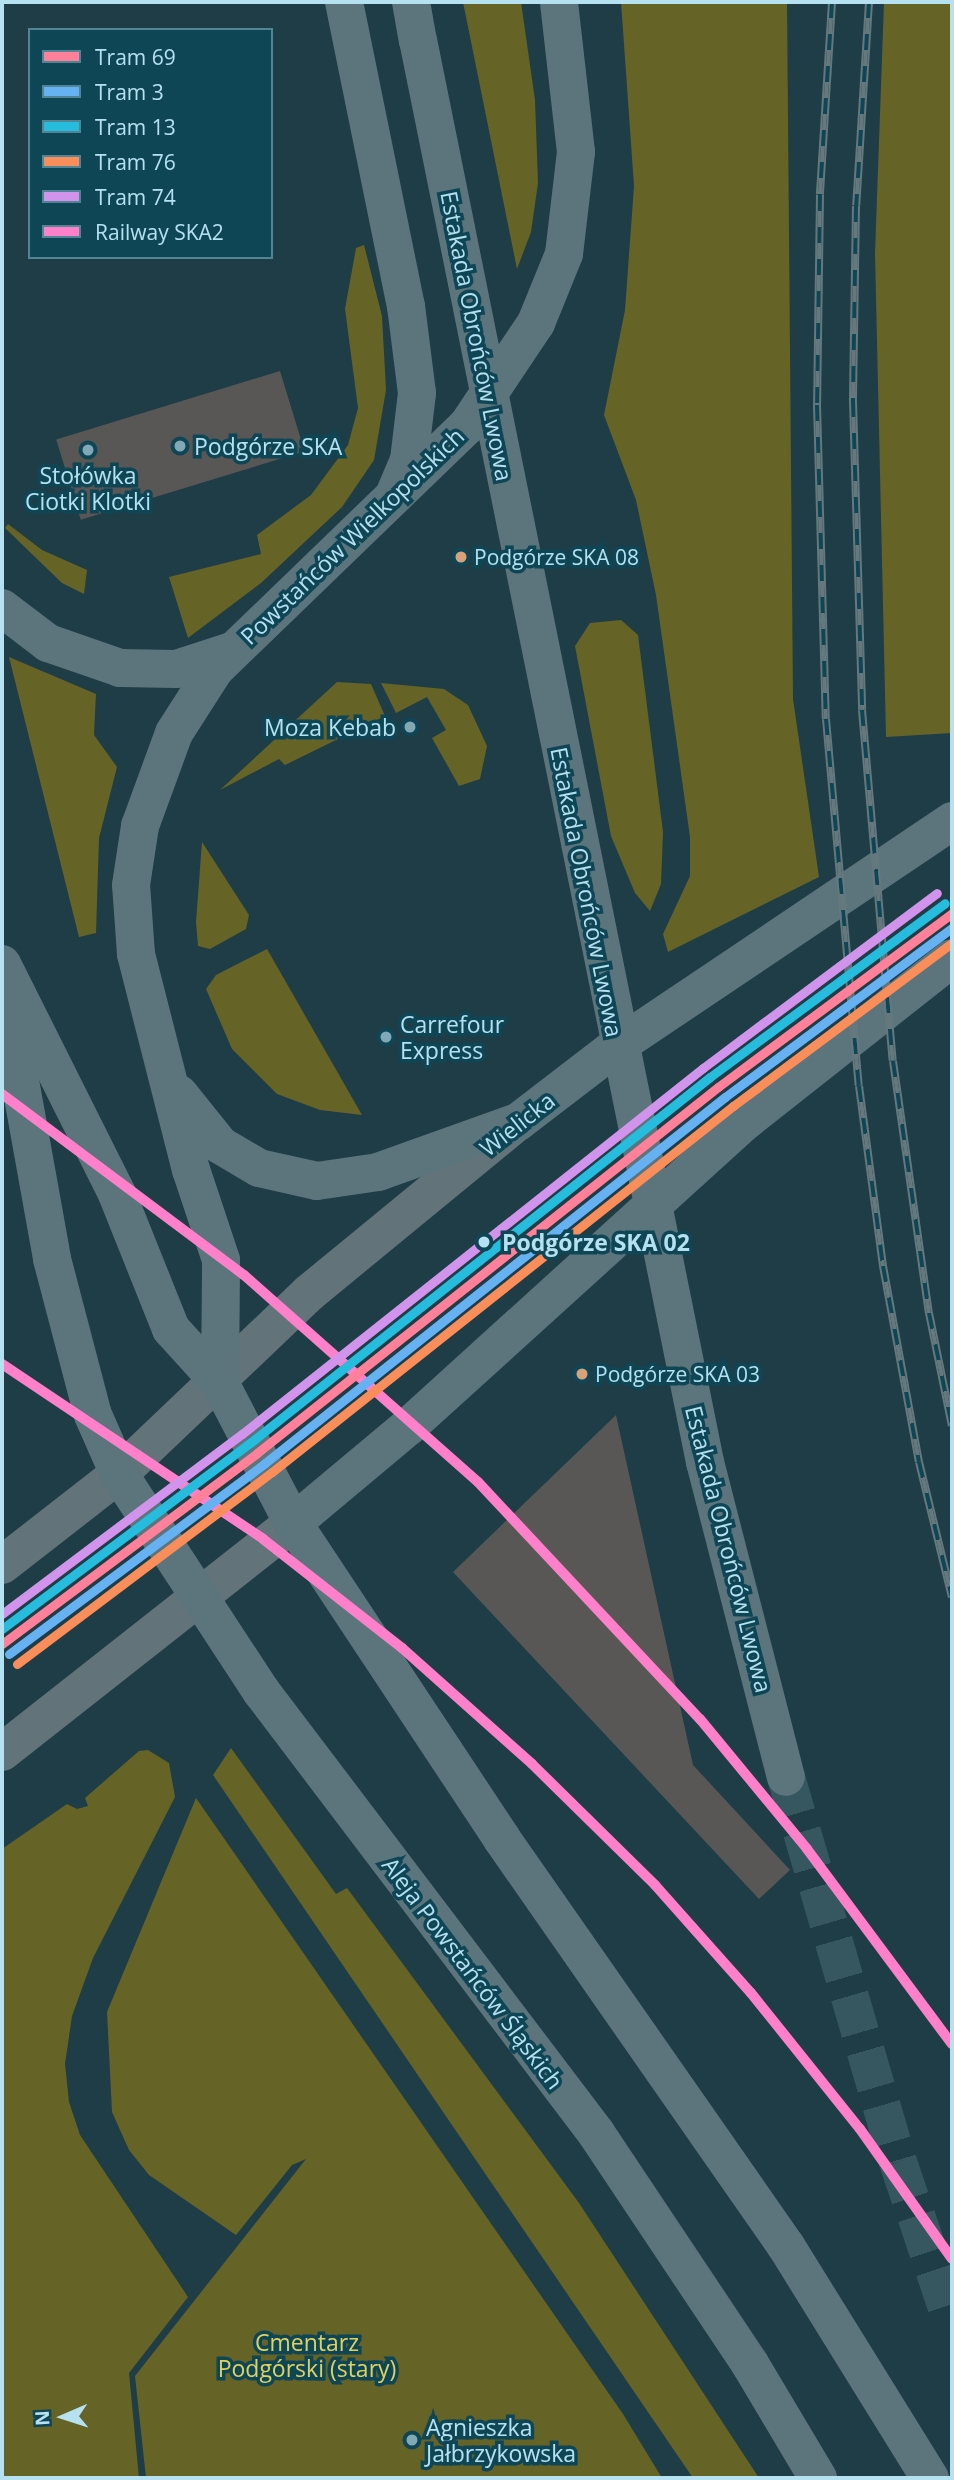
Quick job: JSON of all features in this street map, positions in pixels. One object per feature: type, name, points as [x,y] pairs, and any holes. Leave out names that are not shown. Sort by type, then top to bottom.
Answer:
[{"type":"main road","points":[[344,2],[406,306],[417,393],[410,460],[390,505]]},
{"type":"main road","name":"Estakada Obrońców Lwowa","points":[[411,2],[705,1462],[786,1777]]},
{"type":"main road","name":"Powstańców Wielkopolskich","points":[[220,1384],[222,1260],[191,1170],[136,954],[134,858],[148,796],[174,733],[215,668],[390,505],[467,426],[506,373],[553,288],[571,213],[576,152],[559,2]]},
{"type":"main road","points":[[2,608],[48,643],[120,668],[176,669],[233,650]]},
{"type":"main road","name":"Wielicka","points":[[518,1122],[613,1049],[952,821]]},
{"type":"main road","points":[[930,2478],[786,2246],[502,1839],[293,1523],[408,1427],[747,1120],[952,958]]},
{"type":"main road","name":"Powstańców Wielkopolskich","points":[[2,964],[117,1194],[171,1329],[220,1384],[293,1523]]},
{"type":"main road","points":[[2,977],[52,1259],[93,1415],[119,1474]]},
{"type":"main road","name":"Powstańców Wielkopolskich","points":[[165,1067],[184,1104],[220,1145],[259,1168],[301,1180],[378,1172],[518,1122]]},
{"type":"main road","name":"Aleja Powstańców Śląskich","points":[[119,1474],[269,1702],[596,2133],[750,2364],[818,2478]]},
{"type":"street","name":"Wielicka","points":[[2,1564],[119,1474],[220,1384],[309,1293],[518,1122]]},
{"type":"street","points":[[2,1752],[201,1599],[293,1523]]},
{"type":"green space","points":[[463,2],[521,2],[535,100],[538,183],[531,232],[517,269]]},
{"type":"green space","points":[[621,2],[787,2],[793,699],[819,877],[668,952],[663,934],[690,876],[690,837],[656,595],[636,500],[604,415],[625,310],[634,186]]},
{"type":"green space","points":[[884,2],[952,2],[952,733],[886,737],[875,253]]},
{"type":"green space","points":[[364,245],[382,316],[386,390],[374,460],[342,507],[261,583],[188,638],[169,577],[261,554],[257,535],[311,495],[348,445],[358,408],[345,309],[356,248]]},
{"type":"green space","points":[[8,524],[42,550],[87,570],[84,594],[62,583],[5,528]]},
{"type":"green space","points":[[621,620],[638,635],[663,832],[661,884],[650,911],[635,893],[611,836],[575,646],[590,623]]},
{"type":"green space","points":[[9,657],[96,694],[94,735],[117,767],[99,838],[96,933],[79,937]]},
{"type":"green space","points":[[337,682],[371,684],[385,716],[285,765],[279,759],[220,790]]},
{"type":"green space","points":[[381,683],[444,689],[468,705],[487,746],[480,779],[459,786],[432,738],[446,730],[427,697],[396,713]]},
{"type":"green space","points":[[202,842],[249,915],[246,929],[210,949],[198,946],[196,922]]},
{"type":"green space","points":[[267,949],[362,1115],[320,1110],[277,1094],[232,1049],[206,989],[216,975]]},
{"type":"green space","points":[[231,1748],[336,1894],[347,1888],[579,2203],[759,2478],[693,2478],[213,1775]]},
{"type":"green space","points":[[148,1750],[169,1763],[175,1797],[93,1958],[72,2016],[65,2064],[69,2102],[80,2135],[188,2297],[129,2373],[139,2478],[2,2478],[2,1849],[67,1804],[77,1809],[88,1806],[85,1798],[139,1751]]},
{"type":"green space","name":"Cmentarz Podgórski (stary)","points":[[196,1798],[623,2414],[662,2478],[146,2478],[135,2376],[306,2159],[292,2165],[236,2235],[149,2175],[129,2150],[112,2112],[107,2012]]},
{"type":"building","name":"Podgórze SKA","points":[[280,371],[305,451],[81,520],[56,439]]},
{"type":"building","points":[[616,1415],[693,1765],[790,1870],[759,1899],[453,1572]]},
{"type":"tunnel","points":[[786,1777],[898,2162],[952,2322]]},
{"type":"railway","points":[[832,2],[820,195],[817,405],[826,719],[859,1086],[883,1266],[919,1462],[952,1597]]},
{"type":"railway","points":[[869,2],[856,206],[853,401],[862,710],[893,1061],[929,1313],[952,1426]]},
{"type":"tram line","name":"74","points":[[2,1614],[242,1434],[703,1068],[937,893]]},
{"type":"tram line","name":"13","points":[[2,1629],[250,1443],[710,1077],[945,903]]},
{"type":"tram line","name":"69","points":[[2,1644],[257,1453],[718,1087],[952,913]]},
{"type":"tram line","name":"3","points":[[9,1654],[265,1463],[725,1097],[952,928]]},
{"type":"tram line","name":"76","points":[[17,1664],[272,1472],[733,1106],[952,943]]},
{"type":"rail line","name":"SKA2","points":[[2,1094],[244,1275],[478,1482],[700,1719],[807,1849],[952,2044]]},
{"type":"rail line","name":"SKA2","points":[[2,1364],[263,1539],[402,1648],[532,1764],[655,1885],[751,1993],[860,2129],[952,2259]]},
{"type":"place","name":"Podgórze SKA","points":[[180,446]]},
{"type":"place","name":"Stołówka Ciotki Klotki","points":[[88,450]]},
{"type":"place","name":"Podgórze SKA 08","points":[[461,557]]},
{"type":"place","name":"Moza Kebab","points":[[410,727]]},
{"type":"place","name":"Carrefour Express","points":[[386,1037]]},
{"type":"place","name":"Podgórze SKA 02","points":[[484,1242]]},
{"type":"place","name":"Podgórze SKA 03","points":[[582,1374]]},
{"type":"place","name":"Agnieszka Jałbrzykowska","points":[[412,2440]]}]
